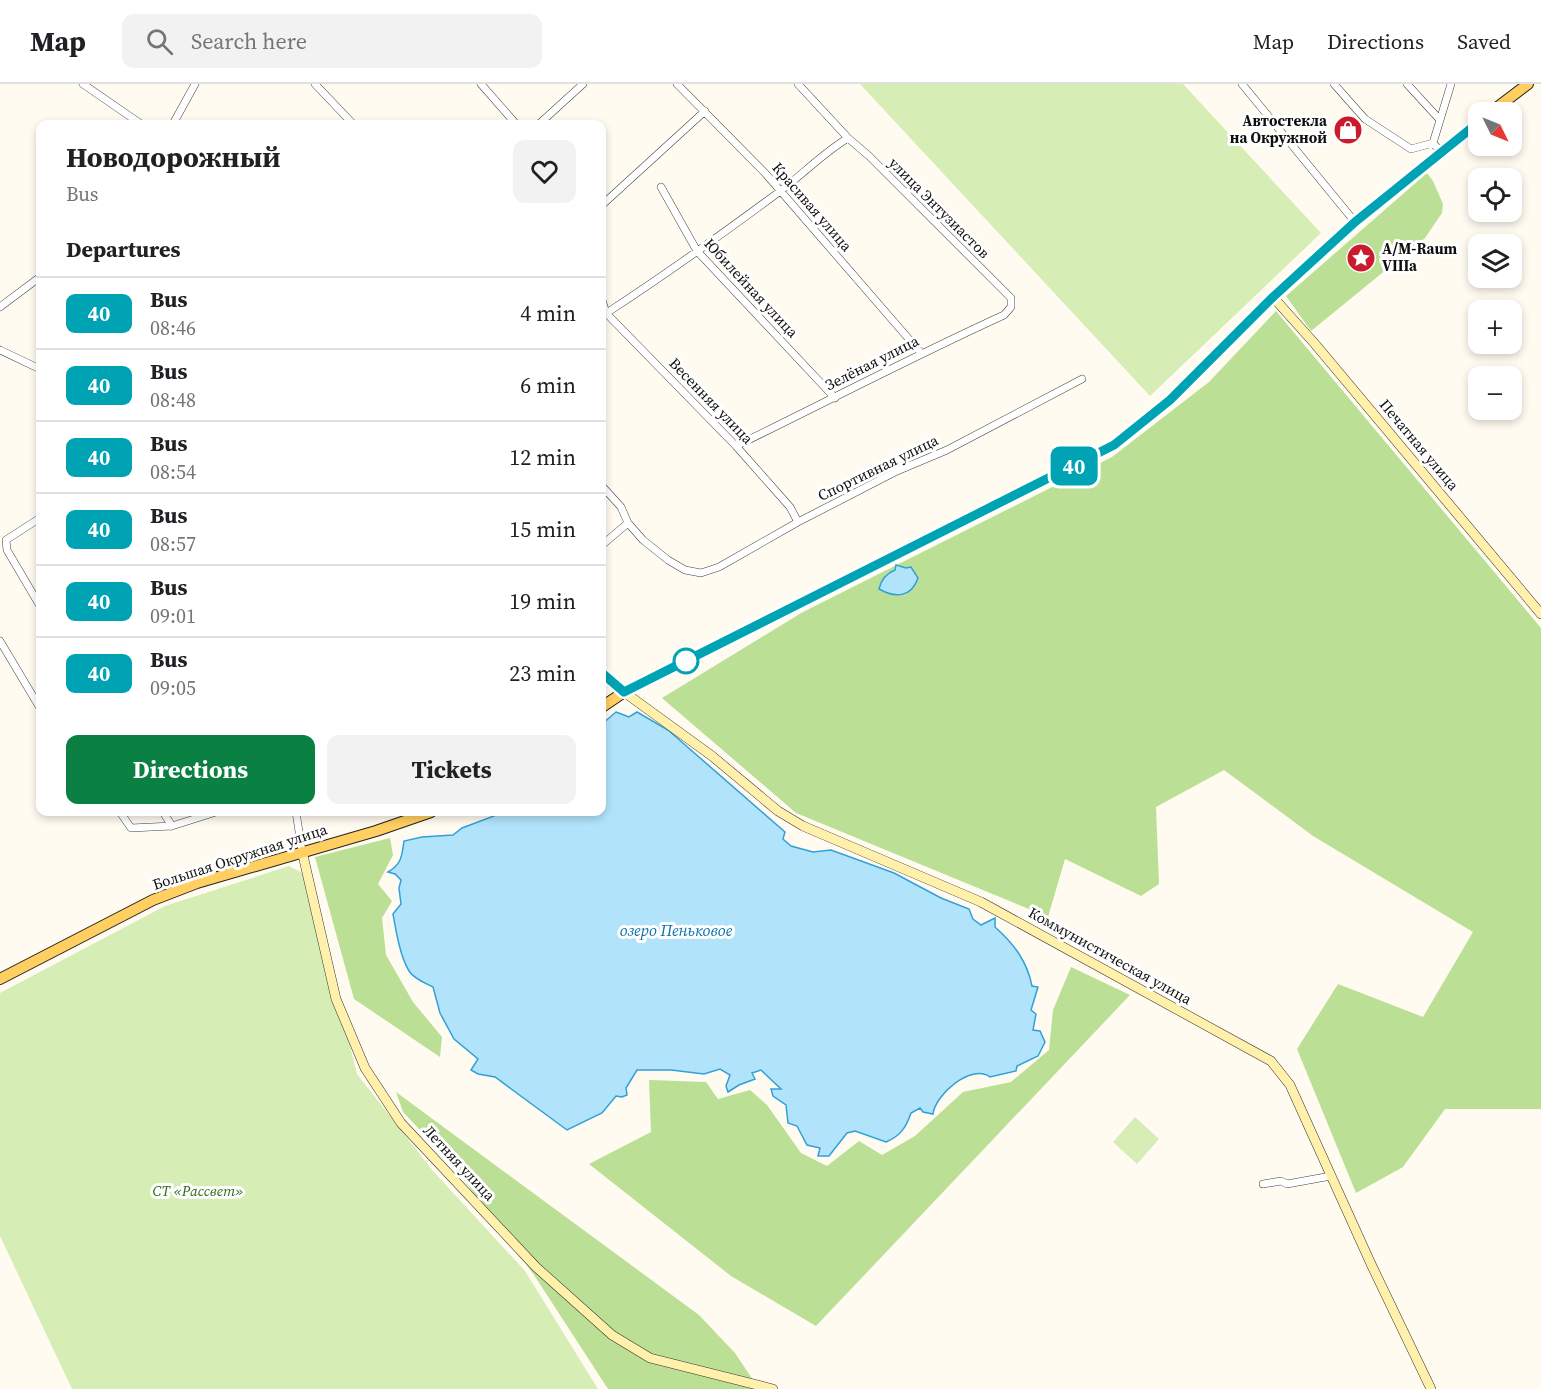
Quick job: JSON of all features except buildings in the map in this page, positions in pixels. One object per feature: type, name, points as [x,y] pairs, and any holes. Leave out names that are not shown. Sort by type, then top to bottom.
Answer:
[{"type":"main road","points":[[1504,102],[1528,84]]},
{"type":"main road","points":[[606,704],[624,692],[1114,445],[1170,400],[1273,297],[1437,147],[1468,129]]},
{"type":"main road","name":"Большая Окружная улица","points":[[0,979],[153,900],[198,883],[413,816]]},
{"type":"street","points":[[83,84],[135,120]]},
{"type":"street","points":[[174,120],[195,84]]},
{"type":"street","points":[[315,84],[349,120]]},
{"type":"street","points":[[481,84],[512,120]]},
{"type":"street","points":[[543,120],[583,84]]},
{"type":"street","name":"Красивая улица","points":[[677,84],[781,191],[921,353]]},
{"type":"street","name":"улица Энтузиастов","points":[[798,84],[848,138],[869,156],[1011,298]]},
{"type":"street","points":[[1242,84],[1355,222]]},
{"type":"street","points":[[1334,84],[1365,119],[1411,149],[1437,147],[1440,120],[1451,84]]},
{"type":"street","points":[[1407,84],[1440,120]]},
{"type":"street","points":[[606,201],[705,111]]},
{"type":"street","points":[[606,314],[781,191],[837,144],[848,138]]},
{"type":"street","name":"Юбилейная улица","points":[[661,187],[697,251],[835,398]]},
{"type":"street","points":[[0,307],[36,280]]},
{"type":"street","name":"Печатная улица","points":[[1273,297],[1541,614]]},
{"type":"street","name":"Зелёная улица","points":[[736,446],[921,353],[1004,315],[1011,307],[1011,298]]},
{"type":"street","name":"Весенняя улица","points":[[606,317],[736,446],[790,507],[798,522]]},
{"type":"street","points":[[0,350],[36,367]]},
{"type":"street","name":"Спортивная улица","points":[[628,523],[643,540],[668,560],[685,570],[701,573],[719,567],[798,522],[897,471],[947,450],[1082,379]]},
{"type":"street","points":[[606,490],[621,507],[628,523],[606,542]]},
{"type":"street","points":[[36,520],[6,540],[7,550],[36,599]]},
{"type":"street","points":[[0,641],[36,701]]},
{"type":"street","points":[[0,657],[7,652]]},
{"type":"street","points":[[606,676],[624,692]]},
{"type":"street","name":"Коммунистическая улица","points":[[624,692],[712,756],[778,811],[803,826],[981,902],[1271,1061],[1290,1086],[1431,1389]]},
{"type":"street","points":[[123,816],[131,828],[172,826],[203,816]]},
{"type":"street","points":[[166,816],[172,826]]},
{"type":"street","name":"Летняя улица","points":[[297,816],[302,851],[336,999],[364,1068],[401,1123],[536,1267],[612,1335],[650,1358],[773,1389]]},
{"type":"street","points":[[1263,1184],[1281,1181],[1287,1184],[1331,1176]]},
{"type":"green space","points":[[860,84],[1183,84],[1321,233],[1150,396]]},
{"type":"green space","points":[[1427,173],[1443,204],[1442,213],[1425,238],[1311,331],[1286,296]]},
{"type":"green space","points":[[1276,311],[1541,628],[1541,1109],[1445,1109],[1403,1167],[1356,1193],[1297,1049],[1338,984],[1423,1017],[1473,932],[1313,836],[1224,770],[1156,807],[1159,884],[1141,896],[1065,859],[1048,917],[796,813],[662,698],[803,612],[1112,457],[1209,382]]},
{"type":"green space","points":[[390,838],[393,855],[378,884],[392,901],[382,918],[386,955],[413,1002],[442,1037],[440,1057],[354,999],[315,857]]},
{"type":"green space","name":"СТ «Рассвет»","points":[[289,866],[308,876],[357,1074],[433,1171],[525,1271],[598,1389],[72,1389],[0,1236],[0,993],[165,906]]},
{"type":"green space","points":[[1071,967],[1130,995],[816,1326],[731,1276],[589,1164],[651,1132],[649,1080],[706,1082],[718,1099],[750,1090],[767,1105],[801,1153],[827,1166],[859,1141],[882,1155],[915,1136],[963,1092],[1011,1082],[1049,1050],[1053,1010]]},
{"type":"green space","points":[[396,1092],[699,1315],[735,1353],[759,1389],[608,1389],[534,1275],[453,1165],[403,1112]]},
{"type":"green space","points":[[1135,1117],[1159,1139],[1137,1164],[1113,1142]]},
{"type":"water","points":[[896,565],[911,567],[918,578],[907,593],[897,595],[879,589],[884,578],[895,570]]},
{"type":"water","name":"озеро Пеньковое","points":[[616,712],[629,717],[637,712],[668,730],[785,832],[783,839],[791,846],[813,852],[831,850],[894,873],[941,898],[969,909],[973,919],[981,925],[995,918],[995,927],[1019,954],[1032,986],[1038,987],[1031,1010],[1036,1014],[1033,1030],[1040,1031],[1045,1042],[1038,1056],[1017,1066],[1016,1071],[990,1077],[973,1074],[955,1083],[940,1098],[933,1114],[923,1112],[920,1108],[911,1113],[902,1131],[886,1142],[855,1131],[847,1133],[829,1156],[818,1156],[820,1148],[807,1145],[797,1126],[788,1123],[786,1105],[773,1096],[771,1089],[781,1089],[761,1070],[752,1073],[755,1079],[728,1092],[726,1086],[730,1075],[720,1069],[704,1074],[671,1070],[637,1070],[626,1088],[627,1095],[616,1096],[602,1113],[567,1130],[495,1077],[478,1074],[471,1070],[478,1059],[454,1039],[440,1013],[433,987],[414,976],[403,958],[393,914],[401,904],[399,888],[401,880],[395,874],[388,872],[399,862],[404,841],[453,835],[462,828],[494,816],[606,816],[606,721]]},
{"type":"bus line","name":"40","points":[[606,677],[624,692],[1114,445],[1170,400],[1273,297],[1355,222],[1468,131]]},
{"type":"place","name":"Автостекла на Окружной","points":[[1348,130]]},
{"type":"place","name":"A/M-Raum VIIIa","points":[[1361,258]]}]
